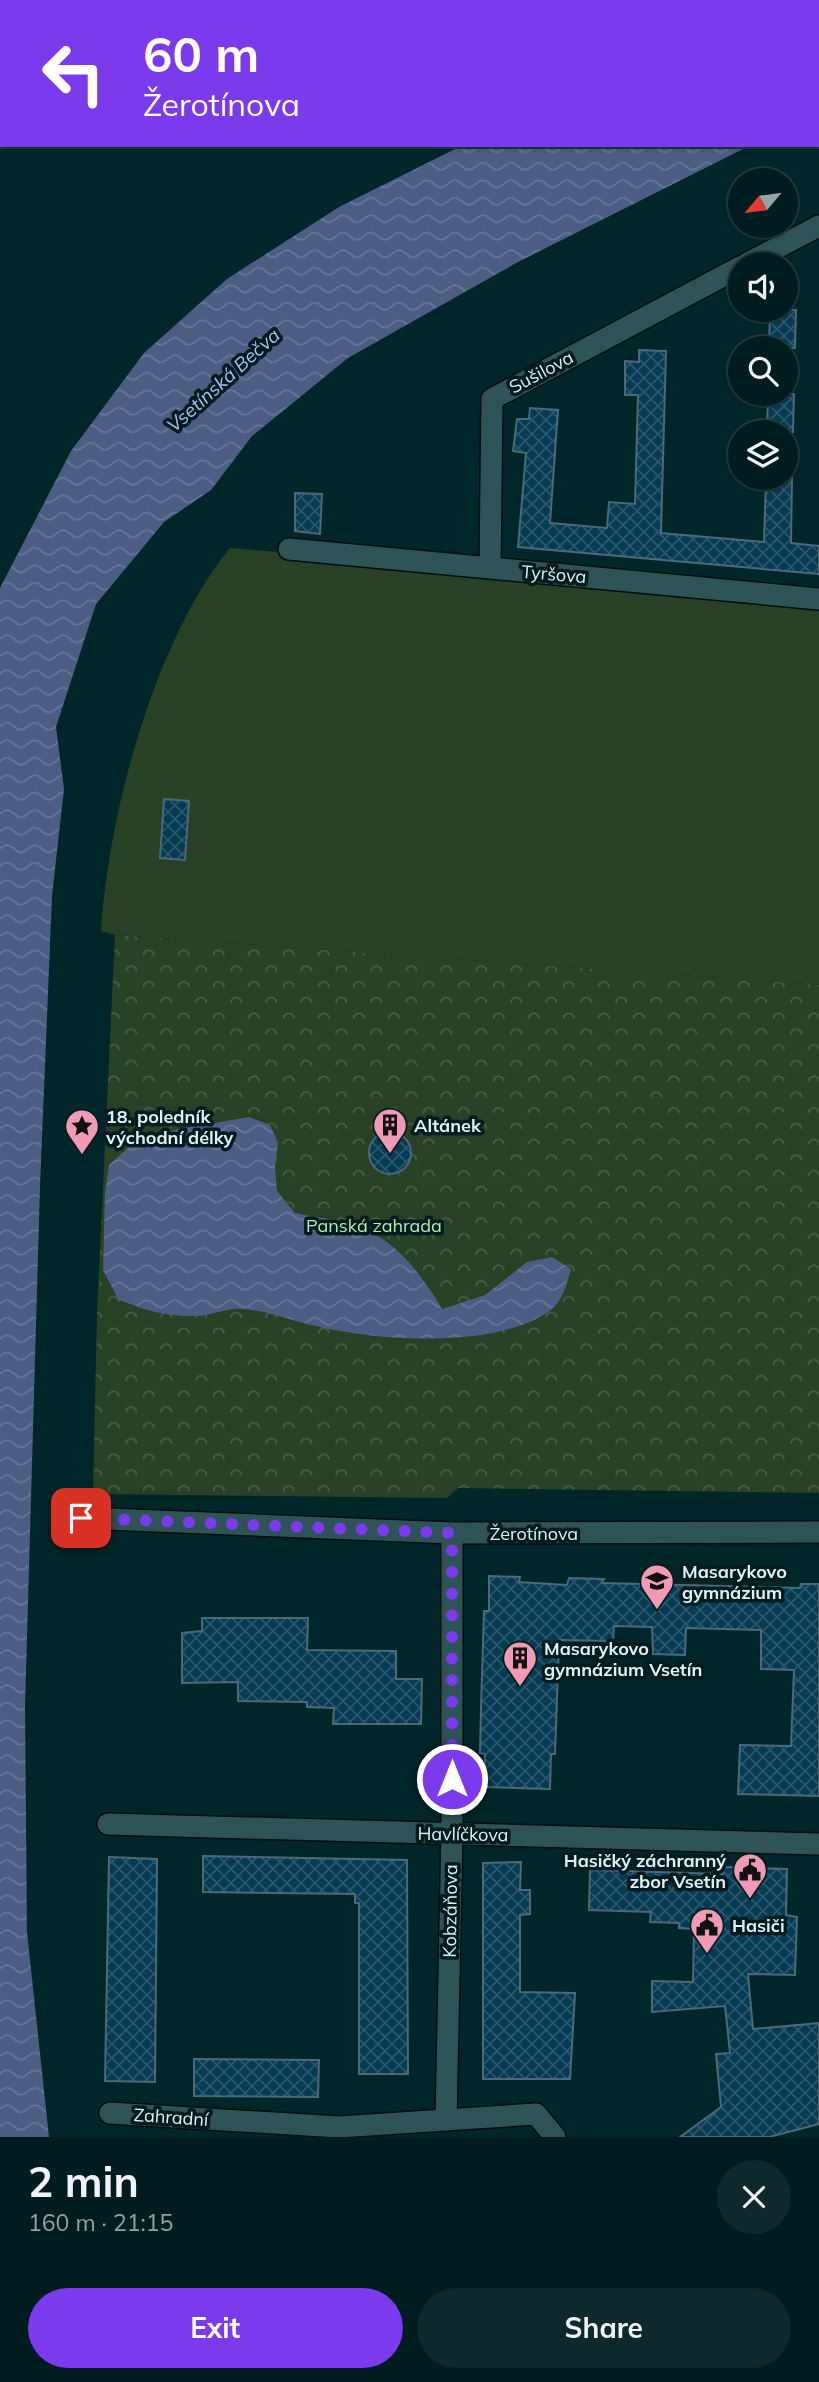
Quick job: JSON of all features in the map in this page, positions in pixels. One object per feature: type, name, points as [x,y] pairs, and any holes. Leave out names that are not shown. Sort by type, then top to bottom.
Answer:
[{"type":"street","points":[[769,252],[819,226]]},
{"type":"street","name":"Sušilova","points":[[490,568],[492,399],[728,273]]},
{"type":"street","name":"Tyršova","points":[[289,549],[819,599]]},
{"type":"street","name":"Žerotínova","points":[[81,1518],[452,1533],[819,1532]]},
{"type":"street","name":"Kobzáňova","points":[[446,2120],[452,1833],[452,1533]]},
{"type":"street","name":"Havlíčkova","points":[[108,1824],[819,1844]]},
{"type":"street","name":"Zahradní","points":[[110,2113],[339,2127],[537,2114],[555,2137]]},
{"type":"green space","points":[[230,548],[819,600],[819,985],[115,935],[101,931],[105,885],[114,835],[140,730],[158,678],[179,630],[203,586]]},
{"type":"green space","name":"Panská zahrada","points":[[115,935],[819,985],[819,1493],[458,1488],[447,1498],[93,1494],[97,1314]]},
{"type":"water","name":"Vsetínská Bečva","points":[[459,147],[747,147],[516,263],[348,358],[252,436],[211,490],[164,522],[96,604],[56,727],[64,789],[52,896],[40,1186],[25,1707],[27,1932],[49,2137],[0,2137],[0,588],[71,451],[144,353],[227,279],[339,207]]},
{"type":"water","points":[[249,1117],[270,1125],[278,1143],[275,1168],[277,1191],[295,1213],[360,1227],[389,1243],[413,1267],[442,1309],[485,1295],[527,1262],[552,1257],[571,1269],[559,1300],[551,1310],[522,1325],[466,1337],[435,1339],[345,1332],[243,1309],[201,1316],[165,1314],[118,1299],[103,1270],[105,1192],[109,1165],[131,1145],[173,1130]]},
{"type":"building","points":[[770,322],[796,322],[795,336],[769,336]]},
{"type":"building","points":[[639,350],[666,351],[661,533],[764,542],[766,490],[792,490],[791,543],[819,546],[819,574],[518,547],[526,453],[513,451],[517,419],[529,419],[530,408],[558,410],[550,523],[607,528],[609,502],[635,504],[638,395],[625,395],[625,361],[639,362]]},
{"type":"building","points":[[768,406],[794,406],[793,420],[767,420]]},
{"type":"building","points":[[295,493],[322,494],[320,534],[295,531]]},
{"type":"building","points":[[164,799],[189,801],[185,860],[160,858]]},
{"type":"building","name":"Altánek","points":[[390,1132],[405,1138],[411,1153],[405,1168],[390,1174],[375,1168],[369,1153],[375,1138]]},
{"type":"building","name":"Masarykovo gymnázium Vsetín","points":[[489,1576],[520,1577],[519,1582],[567,1585],[569,1578],[604,1579],[602,1583],[800,1588],[801,1584],[819,1584],[819,1796],[738,1794],[740,1745],[791,1746],[794,1670],[761,1669],[761,1630],[686,1628],[685,1655],[653,1654],[652,1627],[614,1626],[613,1641],[559,1640],[555,1754],[551,1754],[550,1789],[484,1787],[485,1754],[480,1753],[481,1708],[484,1611],[489,1611]]},
{"type":"building","points":[[202,1618],[308,1618],[307,1650],[396,1651],[396,1679],[422,1679],[421,1724],[333,1724],[334,1708],[307,1707],[307,1702],[238,1701],[238,1682],[182,1683],[182,1633],[202,1631]]},
{"type":"building","points":[[203,1856],[407,1860],[408,2074],[359,2074],[359,1903],[355,1903],[355,1894],[203,1892]]},
{"type":"building","points":[[109,1857],[157,1859],[155,2082],[105,2081]]},
{"type":"building","points":[[521,1862],[520,1890],[530,1890],[530,1914],[520,1915],[520,1992],[575,1993],[570,2079],[483,2079],[483,1863]]},
{"type":"building","points":[[723,1867],[787,1869],[786,1915],[797,1917],[795,1975],[748,1974],[753,2029],[819,2023],[819,2124],[769,2137],[680,2137],[721,2107],[716,2054],[730,2053],[725,2006],[652,2012],[652,1981],[693,1982],[694,1929],[679,1928],[679,1923],[650,1922],[651,1912],[589,1910],[590,1870],[723,1874]]},
{"type":"building","points":[[194,2059],[319,2060],[318,2097],[194,2096]]},
{"type":"place","name":"Altánek","points":[[390,1155]]},
{"type":"place","name":"18. poledník východní délky","points":[[82,1156]]},
{"type":"place","name":"Masarykovo gymnázium","points":[[657,1611]]},
{"type":"place","name":"Masarykovo gymnázium Vsetín","points":[[520,1688]]},
{"type":"place","name":"Hasičký záchranný zbor Vsetín","points":[[750,1900]]},
{"type":"place","name":"Hasiči","points":[[707,1955]]},
{"type":"route","points":[[81,1518],[452,1533],[452,1779]]}]
